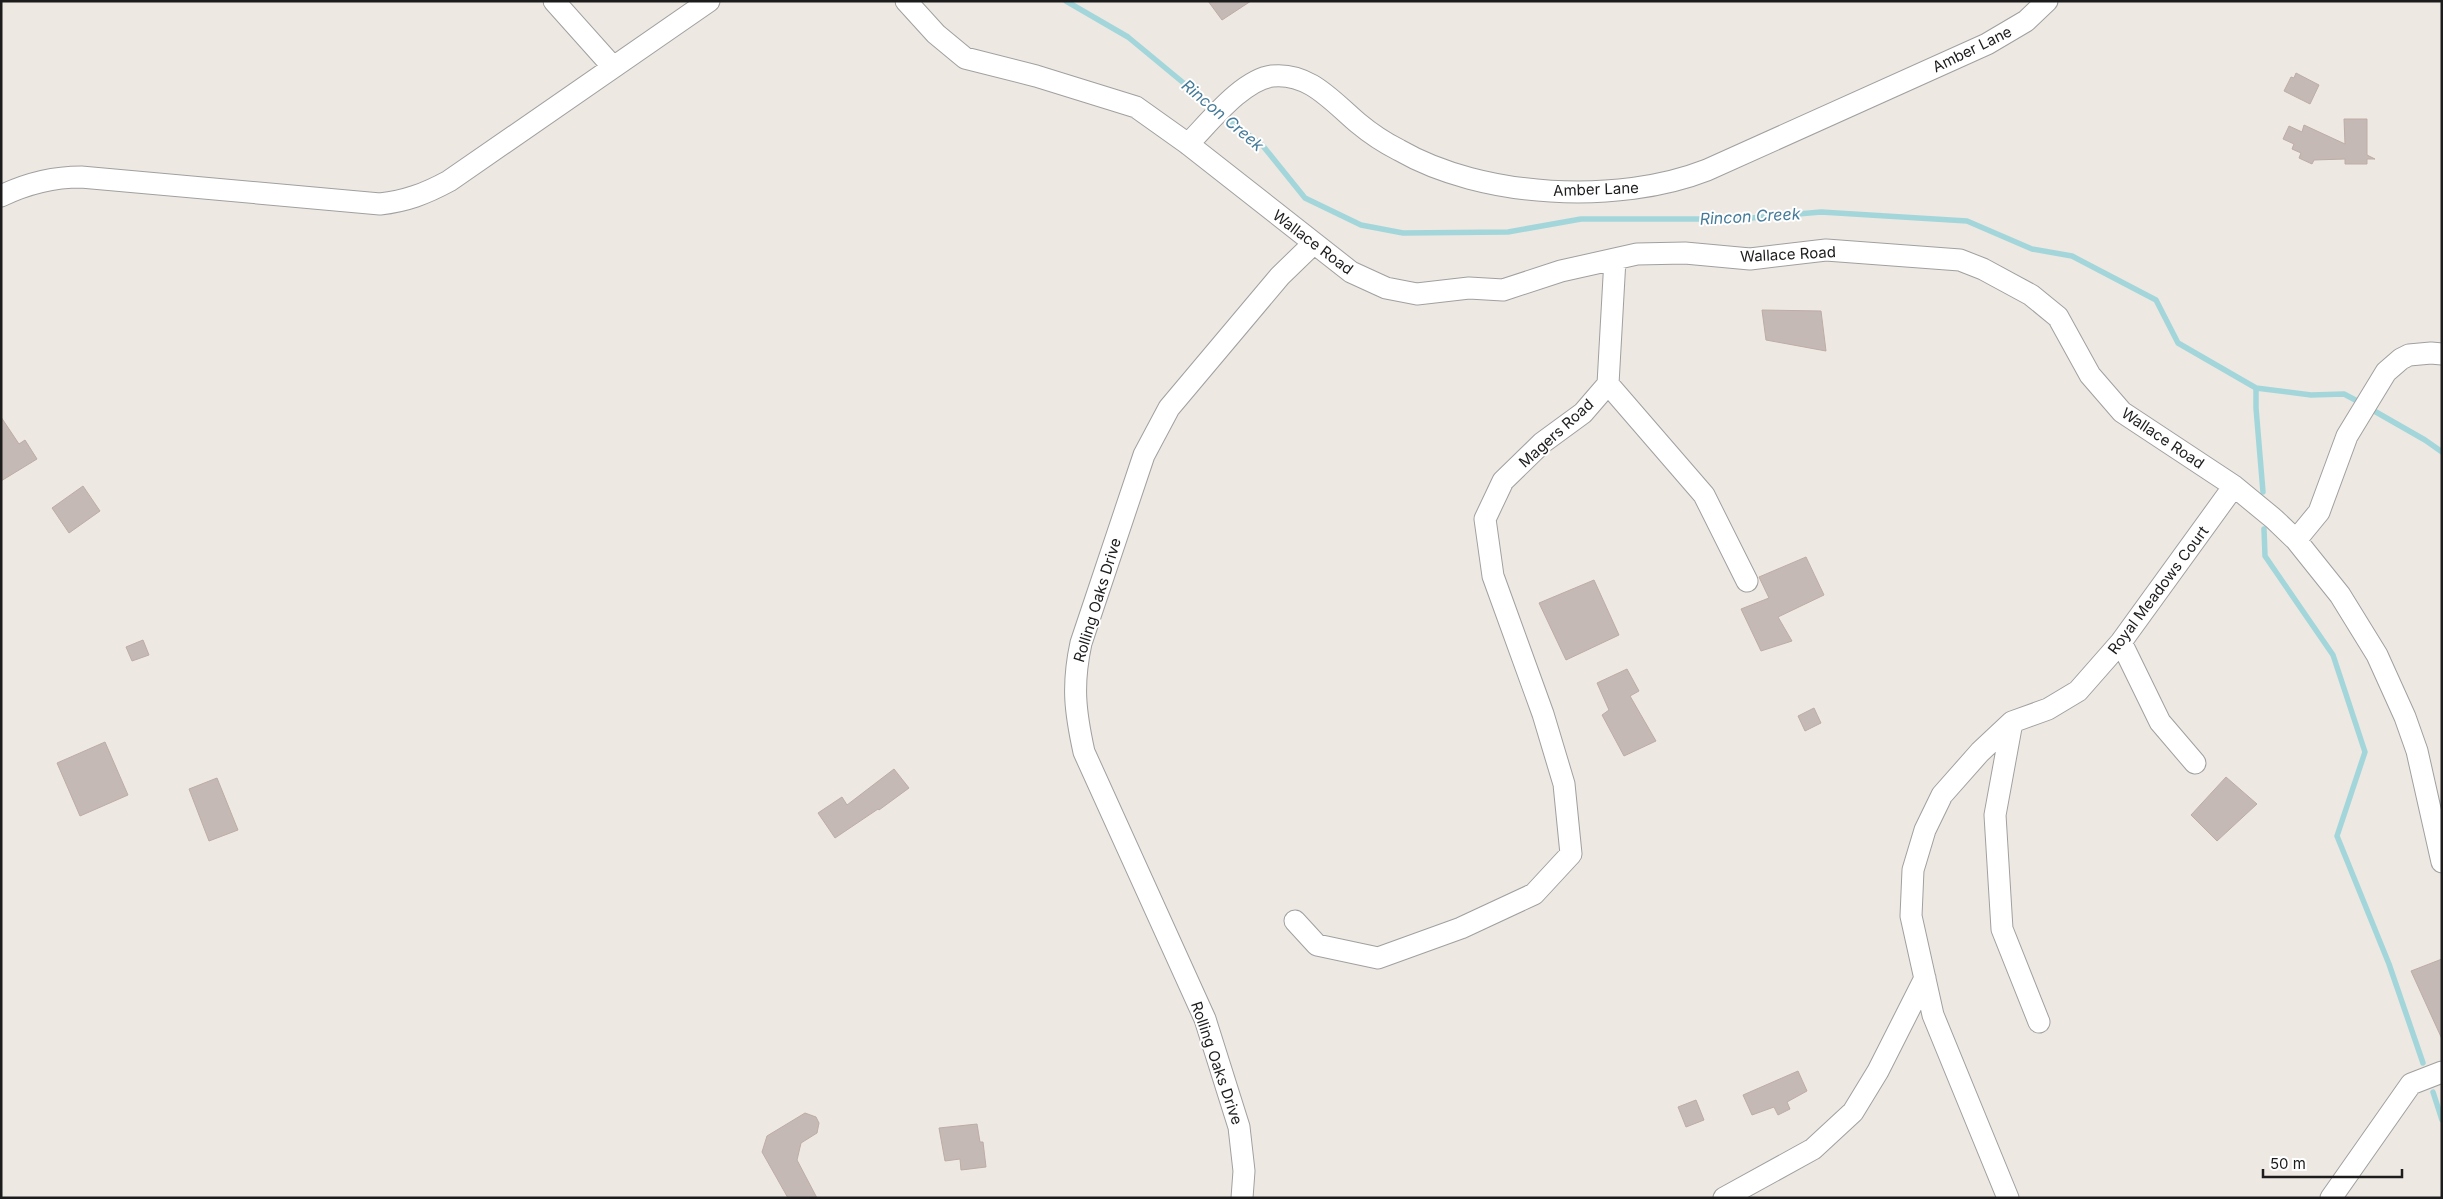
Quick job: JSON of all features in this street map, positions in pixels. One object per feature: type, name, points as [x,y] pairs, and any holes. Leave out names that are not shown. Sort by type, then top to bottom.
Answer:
[{"type":"street","points":[[554,1],[614,67]]},
{"type":"street","points":[[1,196],[39,180],[81,177],[380,204],[403,201],[423,195],[448,181],[709,1]]},
{"type":"street","name":"Wallace Road","points":[[906,1],[936,34],[965,58],[1036,76],[1136,107],[1188,144],[1351,272],[1386,288],[1417,294],[1469,288],[1503,290],[1562,271],[1637,254],[1685,252],[1750,259],[1826,250],[1960,260],[1983,269],[2031,295],[2058,318],[2090,375],[2122,412],[2234,486],[2296,540],[2354,615],[2392,687],[2417,751],[2442,862]]},
{"type":"street","name":"Amber Lane","points":[[1188,144],[1249,84],[1270,76],[1292,76],[1315,86],[1360,124],[1397,150],[1435,168],[1495,184],[1553,191],[1612,191],[1642,188],[1688,178],[1987,44],[2026,21],[2047,1]]},
{"type":"street","name":"Rolling Oaks Drive","points":[[1242,1198],[1244,1171],[1240,1127],[1205,1019],[1084,752],[1075,708],[1075,670],[1081,643],[1144,455],[1169,408],[1280,276],[1313,244]]},
{"type":"street","points":[[1615,259],[1608,384],[1704,495],[1746,581]]},
{"type":"street","points":[[2296,540],[2319,512],[2342,447],[2352,426],[2386,372],[2401,358],[2420,353],[2442,354]]},
{"type":"street","name":"Magers Road","points":[[1296,921],[1317,945],[1378,958],[1461,928],[1534,894],[1570,854],[1564,784],[1543,714],[1492,576],[1485,519],[1503,481],[1542,443],[1583,413],[1608,384]]},
{"type":"street","name":"Royal Meadows Court","points":[[2012,722],[2048,709],[2078,691],[2121,642],[2234,486]]},
{"type":"street","points":[[2121,642],[2160,722],[2195,763]]},
{"type":"street","points":[[2008,1198],[1933,1015],[1911,916],[1913,870],[1925,830],[1942,795],[1980,752],[2012,722]]},
{"type":"street","points":[[2012,722],[1995,815],[2002,929],[2039,1022]]},
{"type":"street","points":[[1724,1198],[1812,1148],[1853,1112],[1878,1071],[1924,978]]},
{"type":"street","points":[[2331,1198],[2411,1084],[2442,1072]]},
{"type":"building","points":[[1208,1],[1251,1],[1222,20]]},
{"type":"building","points":[[2296,73],[2319,85],[2310,104],[2284,91],[2291,77],[2294,78]]},
{"type":"building","points":[[2344,119],[2367,119],[2367,155],[2375,159],[2367,159],[2367,164],[2345,164],[2345,159],[2314,160],[2312,164],[2299,158],[2301,153],[2292,149],[2294,144],[2283,139],[2289,126],[2302,132],[2304,125],[2345,144]]},
{"type":"building","points":[[1762,310],[1821,311],[1826,351],[1766,340]]},
{"type":"building","points":[[1,417],[19,444],[25,440],[37,459],[1,481]]},
{"type":"building","points":[[83,486],[100,511],[69,533],[52,508]]},
{"type":"building","points":[[1806,557],[1824,595],[1778,617],[1792,641],[1761,651],[1741,609],[1769,598],[1759,577]]},
{"type":"building","points":[[1594,580],[1619,635],[1566,660],[1539,603]]},
{"type":"building","points":[[143,640],[149,655],[132,661],[126,647]]},
{"type":"building","points":[[1627,669],[1639,691],[1630,696],[1656,741],[1624,756],[1602,715],[1609,710],[1597,683]]},
{"type":"building","points":[[1814,708],[1821,723],[1805,731],[1798,716]]},
{"type":"building","points":[[105,742],[128,795],[80,816],[57,763]]},
{"type":"building","points":[[894,769],[909,788],[835,838],[818,813],[842,797],[847,805]]},
{"type":"building","points":[[2226,777],[2257,804],[2217,841],[2191,815]]},
{"type":"building","points":[[217,778],[238,830],[209,841],[189,789]]},
{"type":"building","points":[[2442,959],[2442,1039],[2411,971]]},
{"type":"building","points":[[1798,1071],[1807,1091],[1787,1102],[1790,1109],[1778,1115],[1774,1107],[1752,1115],[1743,1095]]},
{"type":"building","points":[[1696,1100],[1704,1120],[1686,1127],[1678,1107]]},
{"type":"building","points":[[805,1113],[816,1117],[819,1123],[817,1133],[801,1143],[797,1160],[817,1198],[788,1198],[762,1152],[767,1136]]},
{"type":"building","points":[[977,1124],[980,1142],[983,1142],[986,1167],[961,1170],[960,1159],[945,1161],[939,1128]]},
{"type":"waterway","name":"Rincon Creek","points":[[1066,1],[1128,37],[1215,109]]},
{"type":"waterway","name":"Rincon Creek","points":[[1222,115],[1263,146],[1305,198],[1361,225],[1403,233],[1508,232],[1581,219],[1740,219],[1821,212],[1967,221],[2032,249],[2072,256],[2156,300],[2178,343],[2256,388],[2311,395],[2344,394],[2361,403]]},
{"type":"waterway","points":[[2256,388],[2263,492]]},
{"type":"waterway","name":"Rincon Creek","points":[[2369,408],[2425,440],[2442,452]]},
{"type":"waterway","points":[[2264,529],[2265,556],[2333,655],[2365,752],[2337,836],[2389,964],[2423,1063]]},
{"type":"waterway","points":[[2433,1092],[2442,1120]]}]
